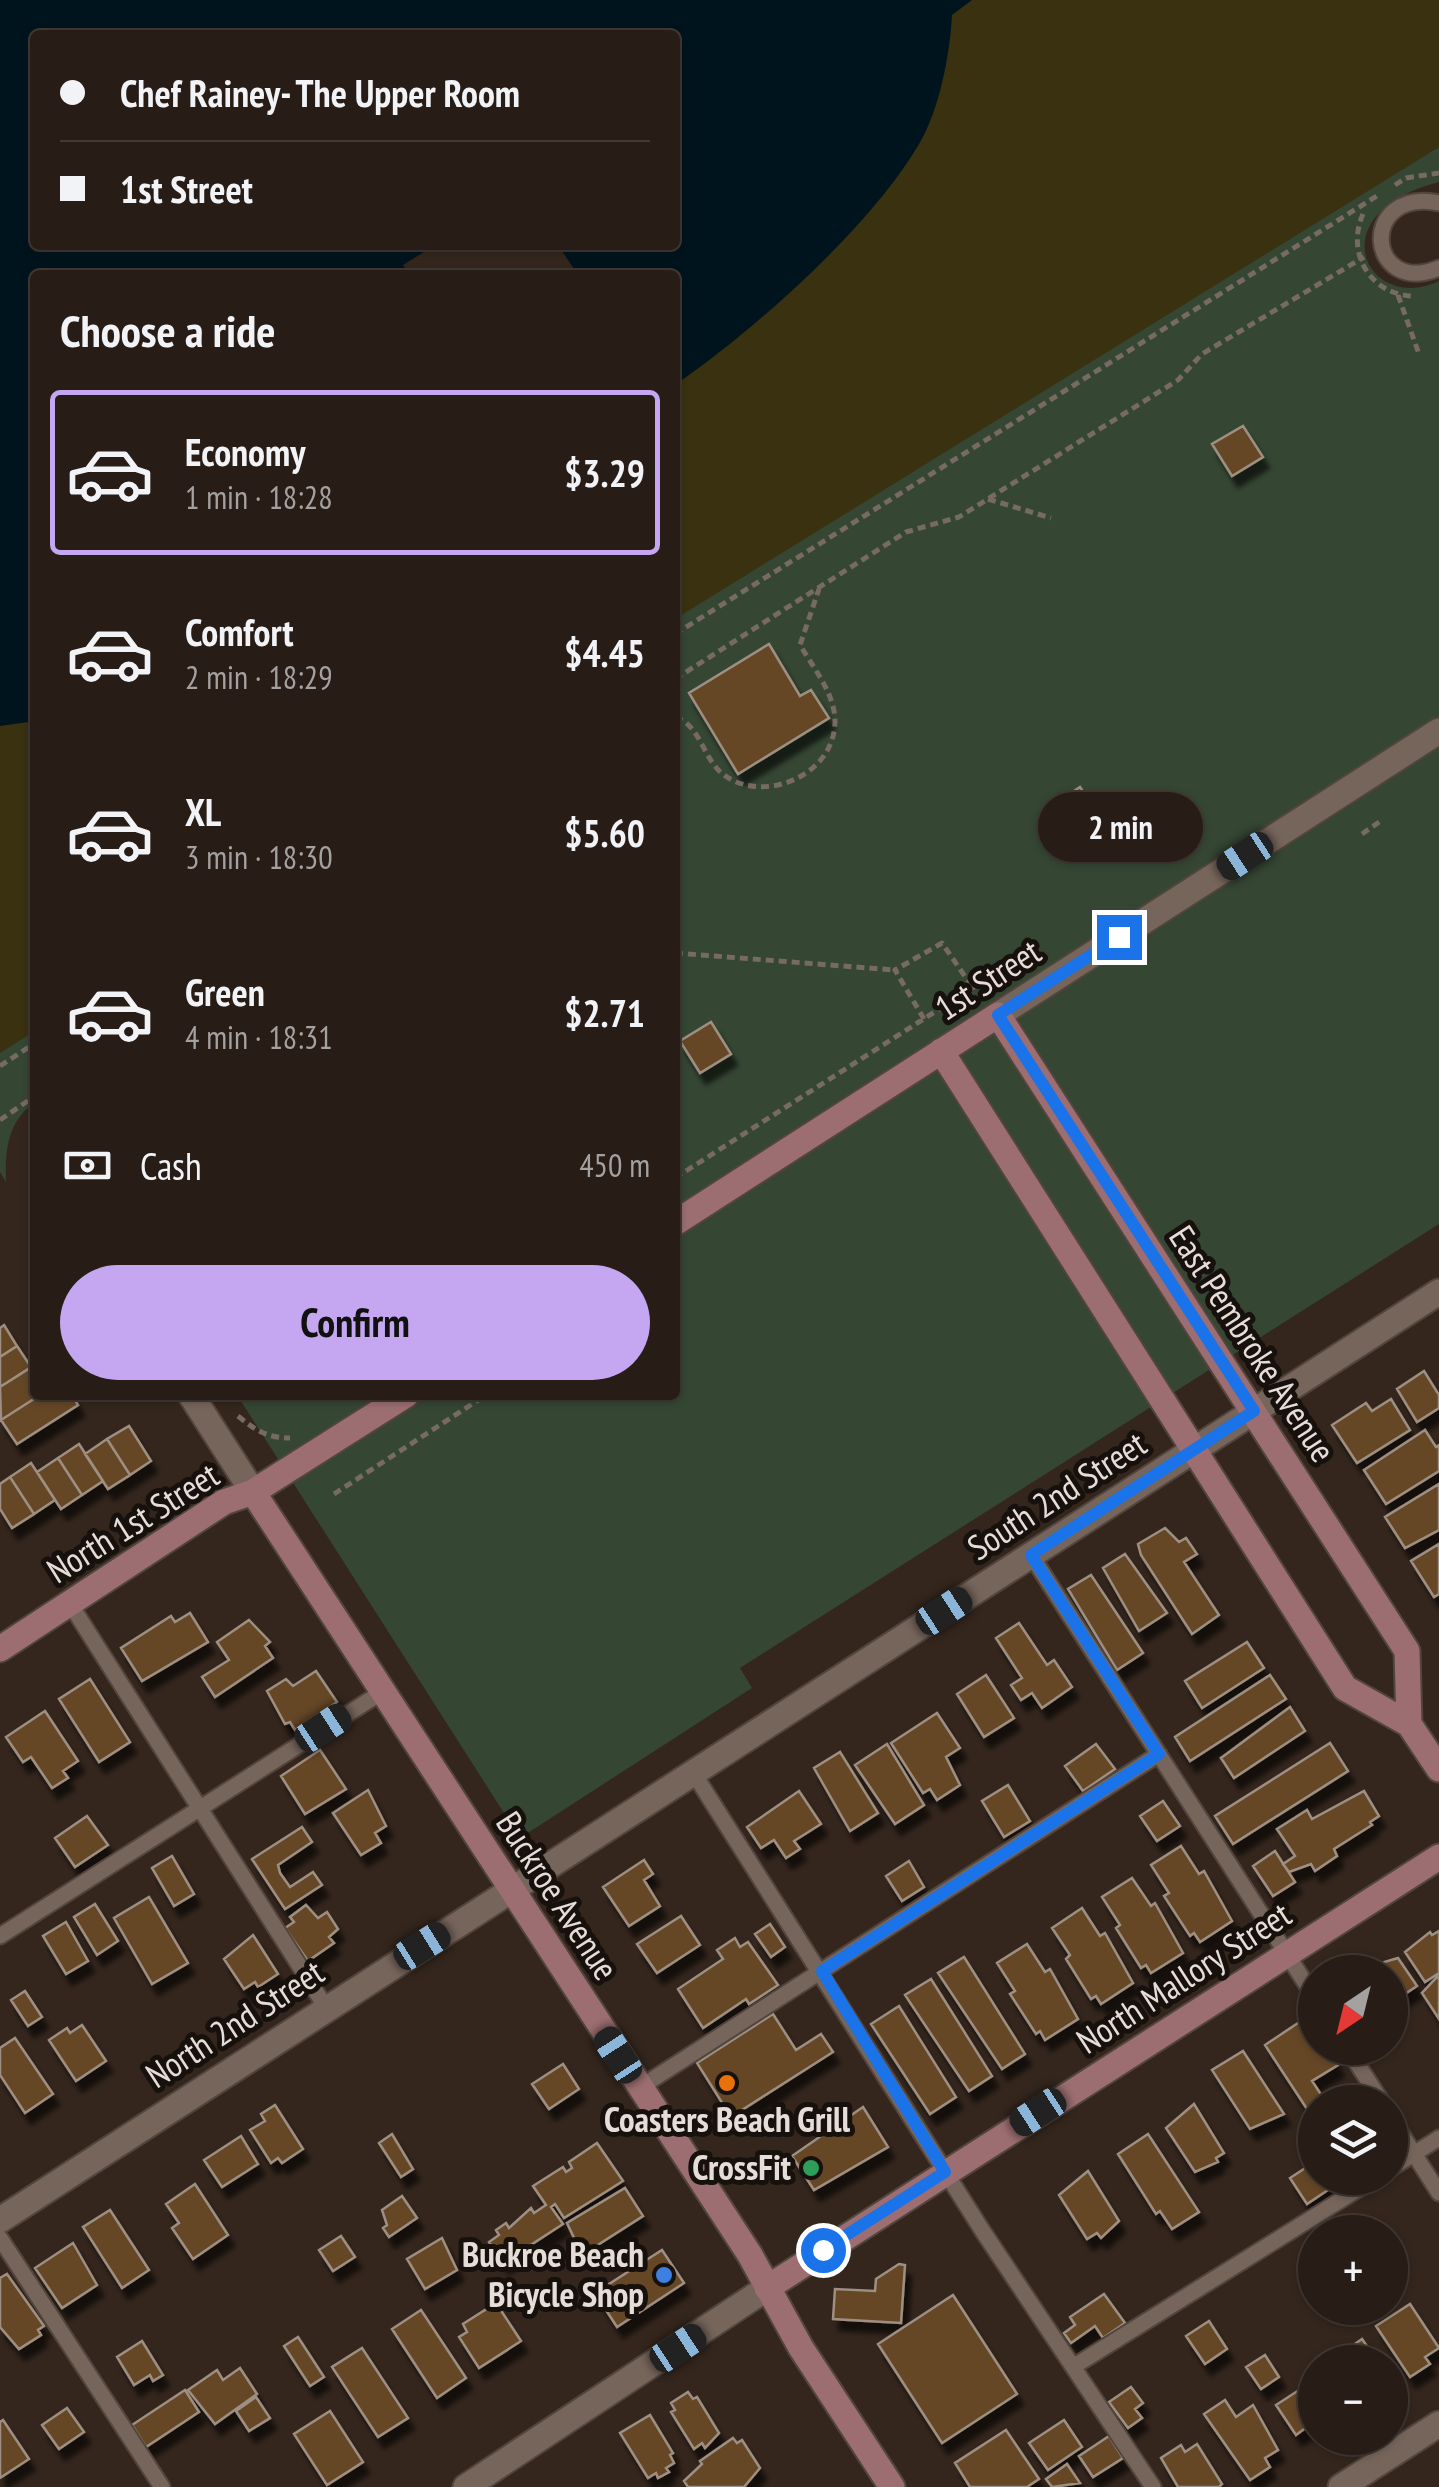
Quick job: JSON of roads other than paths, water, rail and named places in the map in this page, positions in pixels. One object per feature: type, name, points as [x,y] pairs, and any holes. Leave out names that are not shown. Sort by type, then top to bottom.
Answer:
[{"type":"street","name":"1st Street","points":[[680,1220],[1439,731]]},
{"type":"street","name":"East Pembroke Avenue","points":[[998,1015],[1408,1652],[1409,1724]]},
{"type":"street","points":[[941,1052],[1346,1688],[1409,1724],[1439,1770]]},
{"type":"street","name":"South 2nd Street","points":[[511,1890],[1439,1292]]},
{"type":"street","name":"Buckroe Avenue","points":[[194,1400],[640,2088],[892,2487]]},
{"type":"street","points":[[253,1492],[398,1400]]},
{"type":"street","name":"North 1st Street","points":[[0,1649],[224,1502],[253,1492]]},
{"type":"street","name":"North Mallory Street","points":[[466,2487],[945,2172],[1439,1856]]},
{"type":"street","name":"North 2nd Street","points":[[0,2220],[325,2006],[511,1890]]},
{"type":"street","points":[[1342,2487],[1439,2424]]},
{"type":"lane","points":[[1439,203],[1417,201],[1394,211],[1380,232],[1381,248],[1388,261],[1404,271],[1422,273],[1439,268]]},
{"type":"lane","points":[[1031,1555],[1298,1971]]},
{"type":"lane","points":[[69,1602],[325,2006]]},
{"type":"lane","points":[[0,1936],[382,1692]]},
{"type":"lane","points":[[640,2088],[1159,1754]]},
{"type":"lane","points":[[693,1772],[822,1971],[945,2172],[1154,2487]]},
{"type":"lane","points":[[1408,2158],[1439,2138]]},
{"type":"lane","points":[[1408,2144],[1439,2192]]},
{"type":"lane","points":[[1076,2365],[1349,2195]]},
{"type":"lane","points":[[0,2238],[162,2487]]},
{"type":"water","points":[[0,0],[972,0],[952,15],[944,76],[935,107],[904,168],[813,271],[741,335],[680,381],[680,270],[30,270],[30,722],[0,726]]},
{"type":"place","name":"Coasters Beach Grill","points":[[727,2083]]},
{"type":"place","name":"CrossFit","points":[[811,2168]]},
{"type":"place","name":"Buckroe Beach Bicycle Shop","points":[[664,2275]]}]
